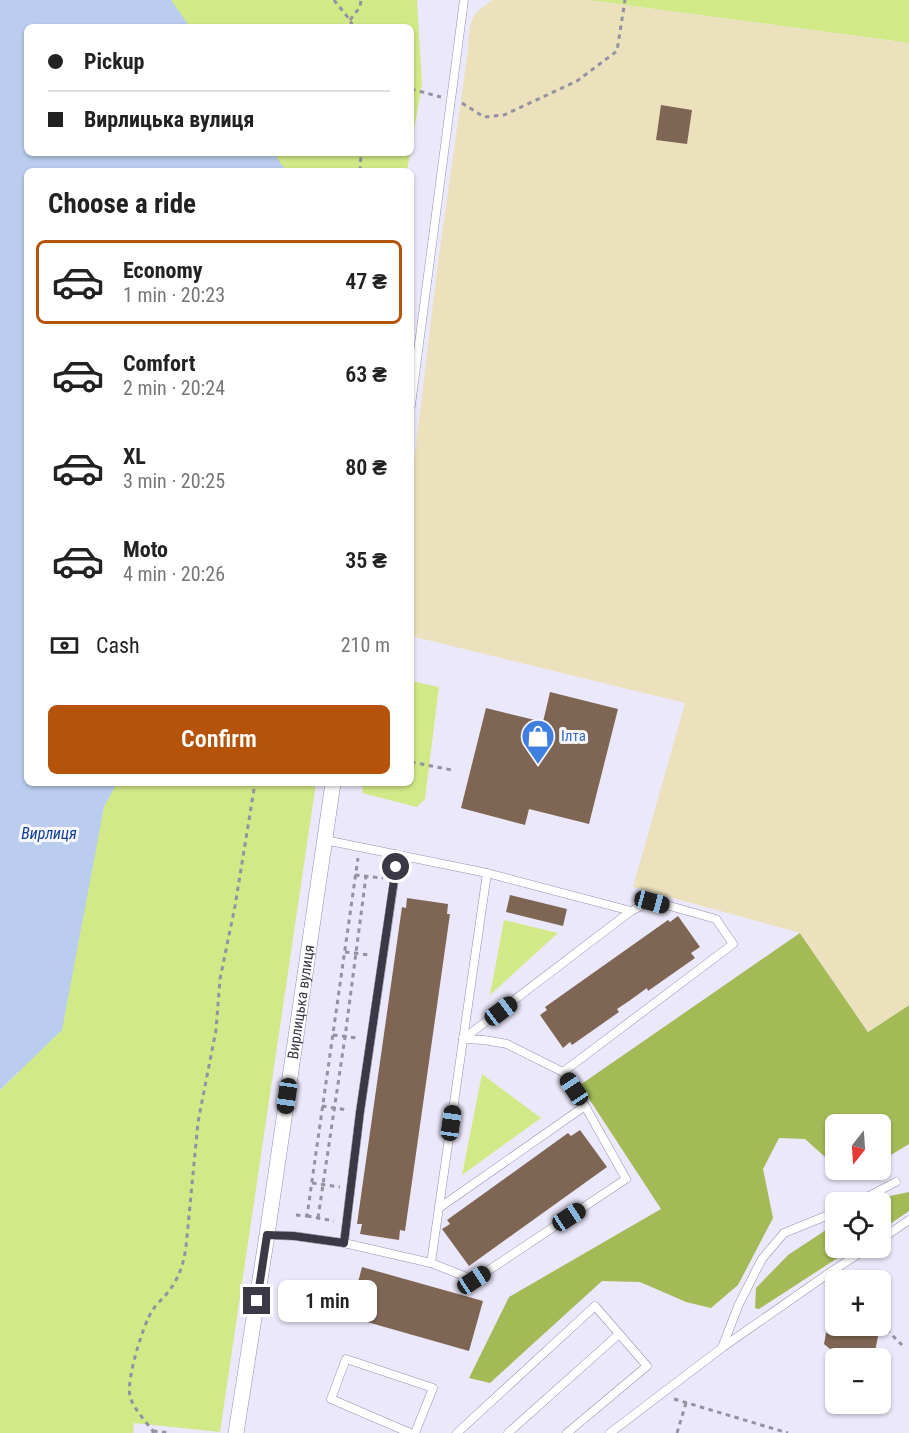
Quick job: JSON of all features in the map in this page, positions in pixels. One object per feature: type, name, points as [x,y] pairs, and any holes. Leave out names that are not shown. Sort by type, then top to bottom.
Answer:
[{"type":"street","name":"Вирлицька вулиця","points":[[236,1433],[333,786]]},
{"type":"lane","points":[[414,383],[464,0]]},
{"type":"lane","points":[[325,840],[487,873],[631,911]]},
{"type":"lane","points":[[344,1243],[360,1112],[398,855]]},
{"type":"lane","points":[[431,1263],[487,873]]},
{"type":"lane","points":[[463,1039],[631,911],[652,902],[716,919],[733,944],[563,1072]]},
{"type":"lane","points":[[267,1235],[344,1243],[431,1263],[474,1280],[626,1179],[563,1072],[507,1044],[463,1039]]},
{"type":"lane","points":[[439,1208],[585,1106]]},
{"type":"lane","points":[[876,1192],[896,1182]]},
{"type":"lane","points":[[723,1347],[739,1304],[762,1259],[784,1233],[825,1216]]},
{"type":"lane","points":[[891,1232],[909,1220]]},
{"type":"lane","points":[[610,1433],[723,1347],[852,1258]]},
{"type":"lane","points":[[458,1433],[595,1306],[647,1366],[567,1433]]},
{"type":"lane","points":[[508,1433],[619,1334]]},
{"type":"lane","points":[[410,1433],[331,1400],[345,1359],[433,1388],[416,1433]]},
{"type":"path","points":[[334,0],[352,24]]},
{"type":"path","points":[[350,20],[360,7],[361,0]]},
{"type":"path","points":[[414,90],[460,102],[484,117],[504,115],[577,81],[616,51],[625,0]]},
{"type":"path","points":[[414,763],[452,770]]},
{"type":"path","points":[[171,1433],[153,1432],[130,1396],[130,1381],[136,1353],[152,1311],[176,1282],[184,1264],[198,1122],[216,1030],[220,979],[235,906],[255,786]]},
{"type":"path","points":[[307,1216],[360,847]]},
{"type":"path","points":[[355,875],[394,879]]},
{"type":"path","points":[[318,1218],[366,876]]},
{"type":"path","points":[[345,952],[383,957]]},
{"type":"path","points":[[333,1035],[371,1040]]},
{"type":"path","points":[[322,1106],[360,1112]]},
{"type":"path","points":[[312,1183],[350,1188]]},
{"type":"path","points":[[296,1215],[346,1222]]},
{"type":"path","points":[[891,1334],[902,1345]]},
{"type":"path","points":[[660,1395],[788,1433]]},
{"type":"path","points":[[677,1433],[686,1403]]},
{"type":"path","points":[[768,1433],[769,1428]]},
{"type":"green space","points":[[134,0],[417,0],[422,84],[414,130],[414,24],[149,24]]},
{"type":"green space","points":[[587,0],[909,0],[909,43]]},
{"type":"green space","points":[[275,156],[410,156],[408,168],[274,168]]},
{"type":"green space","points":[[414,682],[439,687],[425,799],[417,807],[362,793],[363,786],[414,786]]},
{"type":"green space","points":[[114,786],[316,786],[220,1432],[134,1423],[133,1433],[0,1433],[0,1090],[18,1073],[104,807]]},
{"type":"green space","points":[[504,920],[558,933],[490,995]]},
{"type":"green space","points":[[800,933],[868,1032],[909,1005],[909,1144],[891,1155],[891,1114],[825,1114],[825,1157],[805,1139],[779,1138],[763,1169],[773,1218],[738,1285],[711,1308],[686,1302],[640,1282],[602,1281],[490,1383],[469,1378],[509,1297],[661,1209],[580,1085]]},
{"type":"green space","points":[[482,1074],[541,1118],[462,1175]]},
{"type":"green space","points":[[909,1192],[909,1211],[891,1223],[891,1196]]},
{"type":"green space","points":[[825,1231],[825,1258],[838,1258],[759,1309],[755,1308],[756,1288],[788,1255]]},
{"type":"sand","points":[[493,0],[587,0],[909,43],[909,1005],[868,1032],[800,933],[633,887],[685,703],[414,637],[414,462],[470,26],[475,15]]},
{"type":"water","name":"Вирлиця","points":[[0,0],[171,0],[188,24],[24,24],[24,156],[276,156],[284,168],[24,168],[24,786],[115,786],[104,807],[62,1030],[0,1090]]},
{"type":"building","points":[[661,105],[692,110],[687,144],[656,140]]},
{"type":"building","name":"Ілта","points":[[550,692],[618,709],[589,824],[529,809],[525,825],[461,808],[486,708],[543,722]]},
{"type":"building","points":[[510,895],[567,909],[563,926],[506,912]]},
{"type":"building","points":[[407,898],[448,904],[447,914],[450,914],[405,1231],[400,1230],[399,1240],[360,1234],[362,1224],[357,1224],[402,907],[406,908]]},
{"type":"building","points":[[678,916],[700,947],[691,953],[695,958],[648,991],[647,988],[617,1009],[619,1012],[572,1045],[570,1042],[563,1048],[540,1015],[547,1010],[545,1007],[668,920],[670,922]]},
{"type":"building","points":[[580,1130],[607,1167],[469,1266],[442,1229],[450,1224],[447,1220],[568,1133],[571,1136]]},
{"type":"building","points":[[362,1267],[483,1301],[469,1351],[353,1318],[359,1297],[356,1290]]},
{"type":"building","points":[[825,1336],[878,1336],[876,1348],[829,1348],[824,1344]]},
{"type":"place","name":"Ілта","points":[[538,765]]},
{"type":"route","points":[[257,1301],[267,1235],[344,1243],[360,1112],[396,867]]}]
